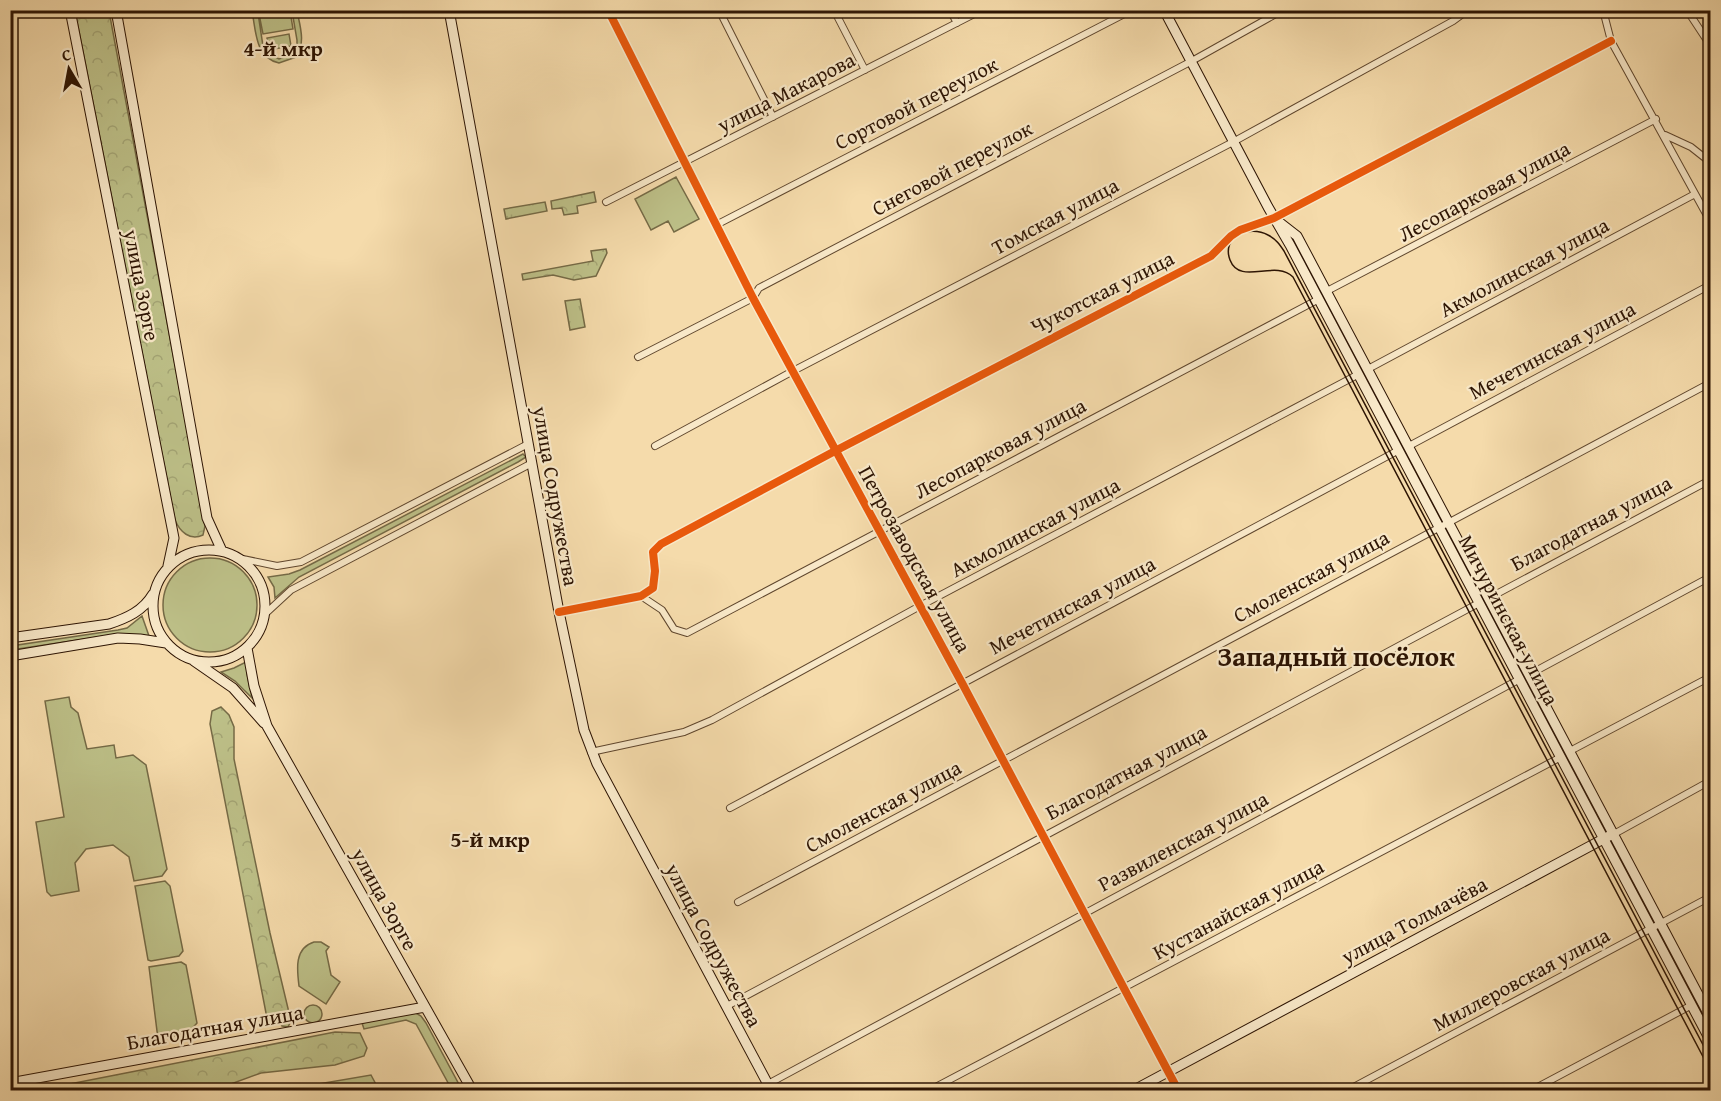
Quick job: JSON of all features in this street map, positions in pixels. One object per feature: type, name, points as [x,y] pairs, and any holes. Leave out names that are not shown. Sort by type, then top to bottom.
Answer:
[{"type":"main road","name":"улица Зорге","points":[[70,10],[174,538],[168,566]]},
{"type":"main road","name":"улица Зорге","points":[[116,10],[207,518],[222,551]]},
{"type":"main road","name":"улица Содружества","points":[[449,10],[559,612],[584,730],[591,752],[770,1088]]},
{"type":"main road","name":"Мичуринская улица","points":[[1164,10],[1359,374],[1710,1040]]},
{"type":"main road","name":"Мичуринская улица","points":[[1274,218],[1297,236],[1710,1017]]},
{"type":"main road","points":[[10,639],[109,624],[121,620],[143,607],[168,566],[193,552],[208,550],[222,551],[238,558],[251,568],[260,582],[265,598],[265,614],[255,638],[247,648],[230,658],[211,662],[192,660],[177,653],[166,643],[157,628],[152,611],[153,594]]},
{"type":"main road","points":[[10,656],[118,639],[140,639],[166,643]]},
{"type":"main road","name":"улица Зорге","points":[[247,648],[254,686],[267,726],[472,1090]]},
{"type":"main road","name":"улица Зорге","points":[[192,660],[233,688],[267,726]]},
{"type":"main road","name":"улица Толмачёва","points":[[1134,1090],[1614,834]]},
{"type":"main road","name":"Благодатная улица","points":[[12,1084],[425,1007]]},
{"type":"street","name":"Петрозаводская улица","points":[[608,10],[753,298],[962,683],[1178,1090]]},
{"type":"street","points":[[719,10],[774,117]]},
{"type":"street","points":[[834,10],[865,70]]},
{"type":"street","points":[[950,10],[957,23]]},
{"type":"street","name":"улица Макарова","points":[[606,202],[982,10]]},
{"type":"street","name":"Сортовой переулок","points":[[716,225],[1132,10]]},
{"type":"street","name":"Снеговой переулок","points":[[638,357],[753,298],[759,288],[1190,62],[1283,10]]},
{"type":"street","name":"Томская улица","points":[[655,446],[1233,142],[1453,21],[1468,10]]},
{"type":"street","points":[[1603,10],[1611,41],[1656,119],[1710,221]]},
{"type":"street","points":[[1687,10],[1710,45]]},
{"type":"street","name":"Чукотская улица","points":[[641,596],[653,588],[655,571],[653,552],[661,544],[1211,256],[1240,230],[1274,218],[1611,41]]},
{"type":"street","name":"Лесопарковая улица","points":[[1327,291],[1656,119]]},
{"type":"street","points":[[1664,135],[1691,147],[1710,162]]},
{"type":"street","name":"Акмолинская улица","points":[[1368,369],[1695,194]]},
{"type":"street","name":"Мечетинская улица","points":[[1409,446],[1710,285]]},
{"type":"street","name":"Лесопарковая улица","points":[[641,596],[662,610],[674,628],[687,633],[1319,299]]},
{"type":"street","name":"Акмолинская улица","points":[[591,752],[684,732],[712,720],[920,606],[1359,374]]},
{"type":"street","name":"Смоленская улица","points":[[738,902],[1710,382]]},
{"type":"street","points":[[238,558],[277,566],[301,562],[528,444]]},
{"type":"street","name":"Мечетинская улица","points":[[730,808],[1399,450]]},
{"type":"street","points":[[265,614],[291,590],[532,463]]},
{"type":"street","name":"Благодатная улица","points":[[1489,598],[1710,480]]},
{"type":"street","points":[[1530,674],[1710,577]]},
{"type":"street","points":[[559,612],[641,596]]},
{"type":"street","name":"Благодатная улица","points":[[727,1006],[1479,603]]},
{"type":"street","points":[[1570,751],[1710,676]]},
{"type":"street","name":"Развиленская улица","points":[[770,1088],[1084,913],[1520,679]]},
{"type":"street","name":"Кустанайская улица","points":[[930,1090],[1561,757]]},
{"type":"street","name":"улица Толмачёва","points":[[1614,834],[1710,781]]},
{"type":"street","name":"Миллеровская улица","points":[[1348,1090],[1710,897]]},
{"type":"street","points":[[1701,999],[1710,994]]},
{"type":"street","points":[[1532,1090],[1692,1005]]},
{"type":"green space","points":[[75,11],[109,11],[205,526],[203,535],[198,537],[186,534],[175,520]]},
{"type":"green space","points":[[252,11],[270,11],[258,13],[263,46],[267,53],[279,59],[293,54],[297,46],[292,11],[297,11],[302,40],[296,57],[279,63],[265,56],[258,43]]},
{"type":"green space","points":[[290,11],[293,29],[263,34],[259,14]]},
{"type":"green space","points":[[289,34],[291,46],[269,50],[267,38]]},
{"type":"green space","points":[[676,177],[699,219],[674,232],[668,221],[651,230],[635,199]]},
{"type":"green space","points":[[594,192],[596,202],[577,206],[578,213],[564,215],[562,208],[552,209],[551,201]]},
{"type":"green space","points":[[545,202],[547,211],[506,219],[504,209]]},
{"type":"green space","points":[[1296,239],[1442,516],[1439,517],[1294,240]]},
{"type":"green space","points":[[606,249],[607,253],[596,276],[574,280],[553,275],[523,280],[522,274],[593,261],[591,251]]},
{"type":"green space","points":[[580,299],[585,327],[570,330],[565,301]]},
{"type":"green space","points":[[523,454],[526,457],[518,462],[299,577],[275,598],[274,587],[268,577],[300,570]]},
{"type":"green space","points":[[1449,530],[1606,827],[1604,828],[1447,531]]},
{"type":"green space","points":[[210,558],[228,562],[243,572],[253,587],[257,605],[253,623],[243,638],[228,648],[210,652],[192,648],[177,638],[167,623],[163,605],[167,587],[177,572],[192,562]]},
{"type":"green space","points":[[142,616],[149,636],[118,634],[11,650],[11,646],[127,628]]},
{"type":"green space","points":[[248,661],[247,674],[252,698],[235,681],[221,672]]},
{"type":"green space","points":[[69,697],[71,707],[78,713],[87,749],[114,745],[116,758],[133,755],[146,765],[167,869],[162,876],[134,881],[129,857],[113,845],[86,849],[75,863],[79,891],[51,896],[47,892],[36,822],[64,817],[45,701]]},
{"type":"green space","points":[[221,707],[229,715],[234,727],[234,759],[270,933],[291,1021],[288,1027],[282,1026],[278,1018],[269,1020],[266,1013],[210,724],[212,711]]},
{"type":"green space","points":[[165,881],[170,886],[183,951],[179,956],[151,961],[148,960],[135,886]]},
{"type":"green space","points":[[314,942],[321,942],[329,947],[326,951],[331,975],[340,982],[326,1004],[299,986],[298,960],[300,954],[303,949]]},
{"type":"green space","points":[[181,962],[186,965],[197,1023],[188,1033],[158,1039],[149,967]]},
{"type":"green space","points":[[309,1005],[317,1005],[322,1010],[320,1021],[309,1023],[304,1018],[304,1010]]},
{"type":"green space","points":[[414,1012],[426,1023],[462,1090],[452,1090],[416,1024],[406,1020],[364,1029],[362,1023]]},
{"type":"green space","points":[[335,1032],[360,1033],[367,1048],[364,1056],[335,1065],[261,1073],[228,1085],[228,1090],[39,1090]]},
{"type":"green space","points":[[371,1075],[379,1090],[279,1090],[289,1089]]},
{"type":"tram line","points":[[1710,1058],[1284,251],[1273,238],[1261,232],[1253,231],[1239,235],[1233,239],[1228,252],[1235,267],[1250,272],[1277,270],[1293,277],[1710,1070]]},
{"type":"cycle path","points":[[608,10],[753,298],[962,683],[1178,1090]]},
{"type":"cycle path","points":[[559,612],[641,596],[653,588],[655,571],[653,552],[661,544],[1211,256],[1240,230],[1274,218],[1611,41]]},
{"type":"district","name":"4-й мкр","points":[[283,48]]},
{"type":"district","name":"Западный посёлок","points":[[1336,656]]},
{"type":"district","name":"5-й мкр","points":[[490,839]]}]
